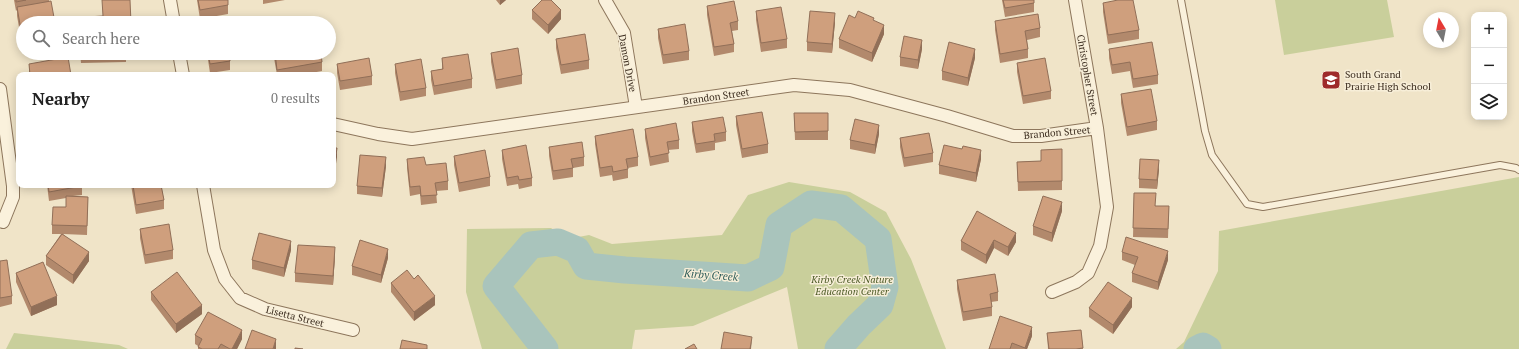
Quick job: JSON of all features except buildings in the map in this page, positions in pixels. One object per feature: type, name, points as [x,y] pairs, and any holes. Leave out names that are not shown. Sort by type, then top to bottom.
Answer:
[{"type":"street","points":[[170,0],[173,16]]},
{"type":"street","name":"Damon Drive","points":[[605,0],[624,33],[636,107]]},
{"type":"street","name":"Christopher Street","points":[[1052,292],[1076,282],[1088,273],[1100,246],[1107,208],[1097,128],[1075,0]]},
{"type":"street","points":[[180,60],[182,72]]},
{"type":"street","name":"Brandon Street","points":[[336,125],[378,134],[412,139],[794,85],[850,90],[948,116],[1013,136],[1041,136],[1097,128]]},
{"type":"street","points":[[0,89],[13,186],[13,197],[3,222]]},
{"type":"street","name":"Lisetta Street","points":[[204,188],[214,250],[225,279],[240,298],[265,309],[353,330]]},
{"type":"lane","points":[[1181,0],[1205,131],[1212,155],[1247,204],[1263,207],[1500,165],[1519,170]]},
{"type":"green space","points":[[1275,0],[1387,0],[1394,37],[1284,55]]},
{"type":"green space","points":[[1519,177],[1519,349],[1176,349],[1184,342],[1218,271],[1219,231]]},
{"type":"green space","name":"Kirby Creek Nature Education Center","points":[[789,182],[850,192],[886,212],[911,259],[946,349],[798,349],[787,287],[693,326],[635,330],[632,349],[482,349],[466,292],[467,229],[551,228],[568,239],[589,235],[612,244],[722,235],[748,195]]},
{"type":"green space","points":[[14,333],[119,345],[128,349],[6,349]]},
{"type":"waterway","name":"Kirby Creek","points":[[545,349],[496,286],[531,245],[558,242],[577,250],[586,266],[748,278],[771,267],[779,225],[811,204],[841,208],[878,239],[885,287],[880,305],[859,325],[838,349]]},
{"type":"waterway","name":"Kirby Creek","points":[[1197,349],[1203,346],[1208,349]]},
{"type":"place","name":"South Grand Prairie High School","points":[[1331,80]]}]
